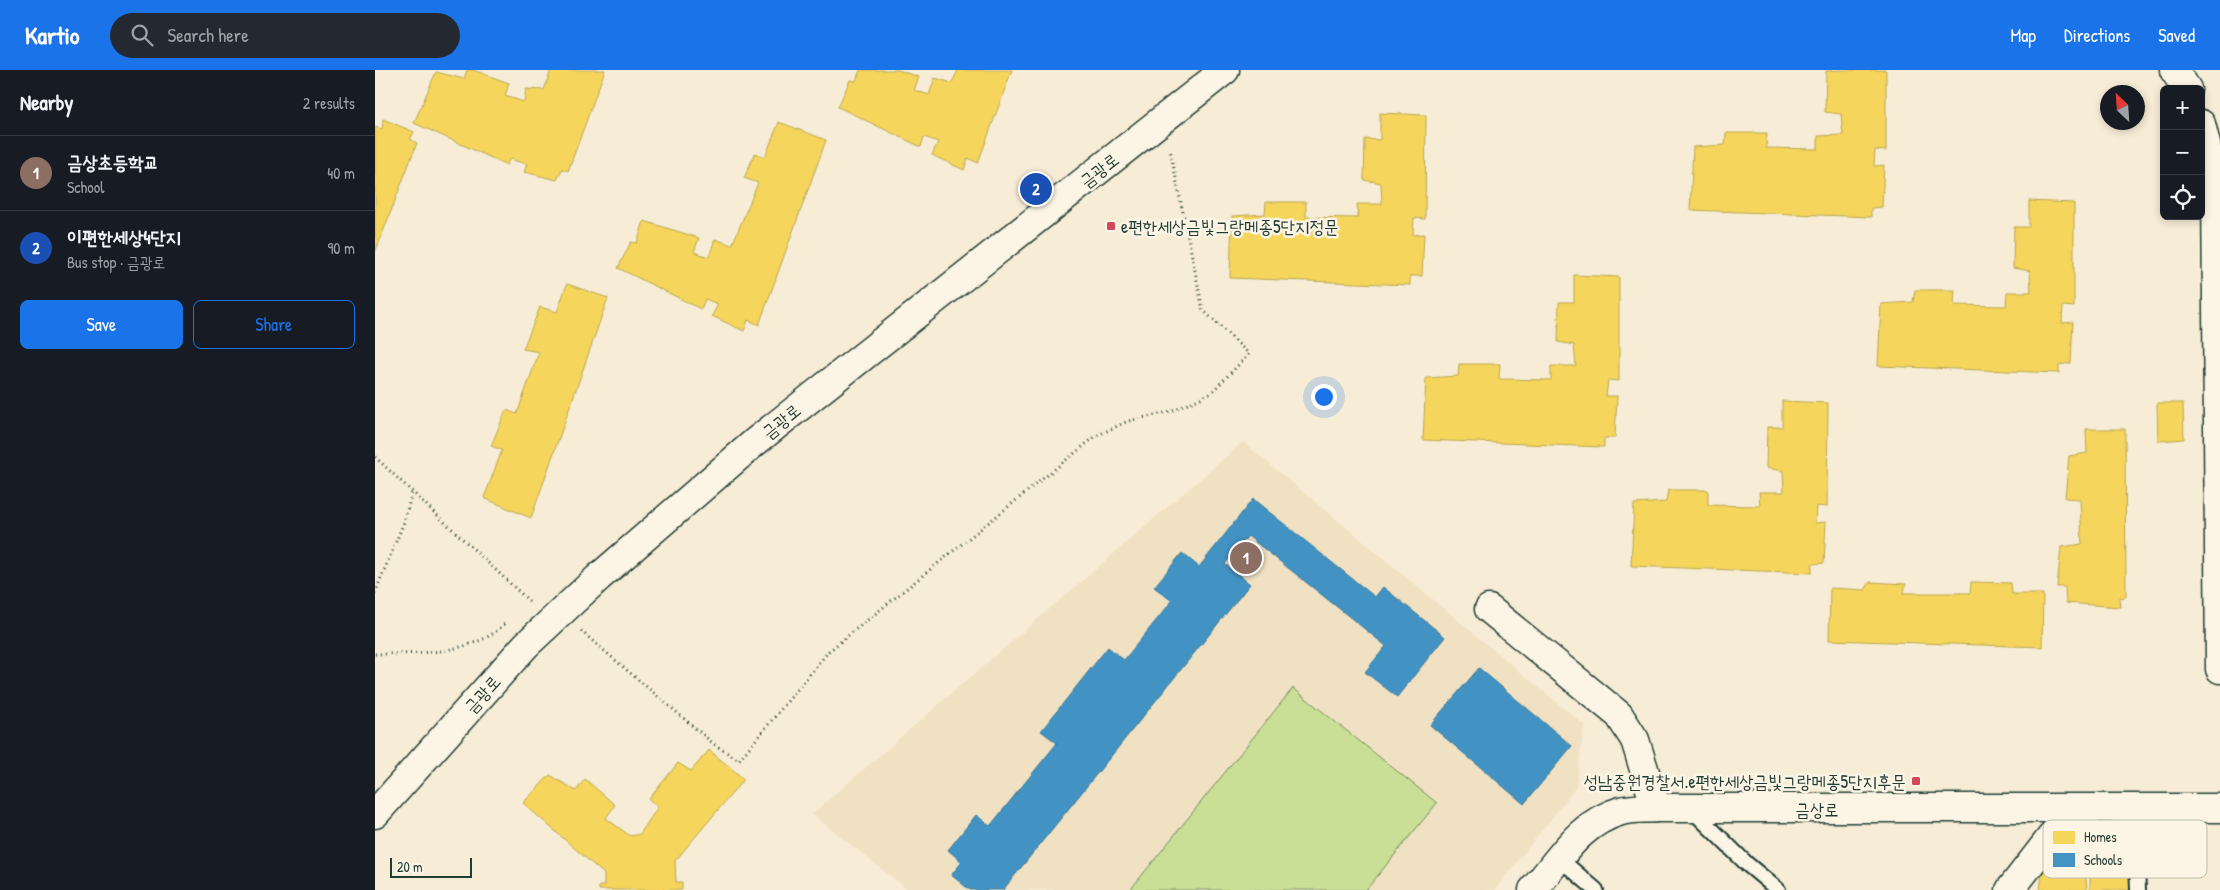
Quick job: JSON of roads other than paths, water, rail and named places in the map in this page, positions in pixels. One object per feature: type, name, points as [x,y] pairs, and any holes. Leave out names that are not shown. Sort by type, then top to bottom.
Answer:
[{"type":"street","name":"금광로","points":[[375,814],[526,645],[755,442],[1225,70]]},
{"type":"street","points":[[2174,70],[2184,85]]},
{"type":"street","points":[[2202,130],[2216,185],[2220,669]]},
{"type":"street","points":[[1489,609],[1619,715],[1635,740],[1656,808]]},
{"type":"street","name":"금상로","points":[[1533,890],[1576,838],[1593,822],[1622,810],[1656,808],[2220,808]]},
{"type":"street","points":[[2066,820],[2073,809]]},
{"type":"street","points":[[2010,890],[2028,879],[2043,856]]},
{"type":"lane","points":[[2135,808],[2135,820]]},
{"type":"lane","points":[[1690,809],[1778,890]]},
{"type":"lane","points":[[1559,859],[1596,890]]},
{"type":"place","name":"이편한세상4단지","points":[[1036,189]]},
{"type":"place","name":"e편한세상금빛그랑메종5단지정문","points":[[1111,226]]},
{"type":"place","name":"금상초등학교","points":[[1246,558]]},
{"type":"place","name":"성남중원경찰서.e편한세상금빛그랑메종5단지후문","points":[[1916,781]]}]
